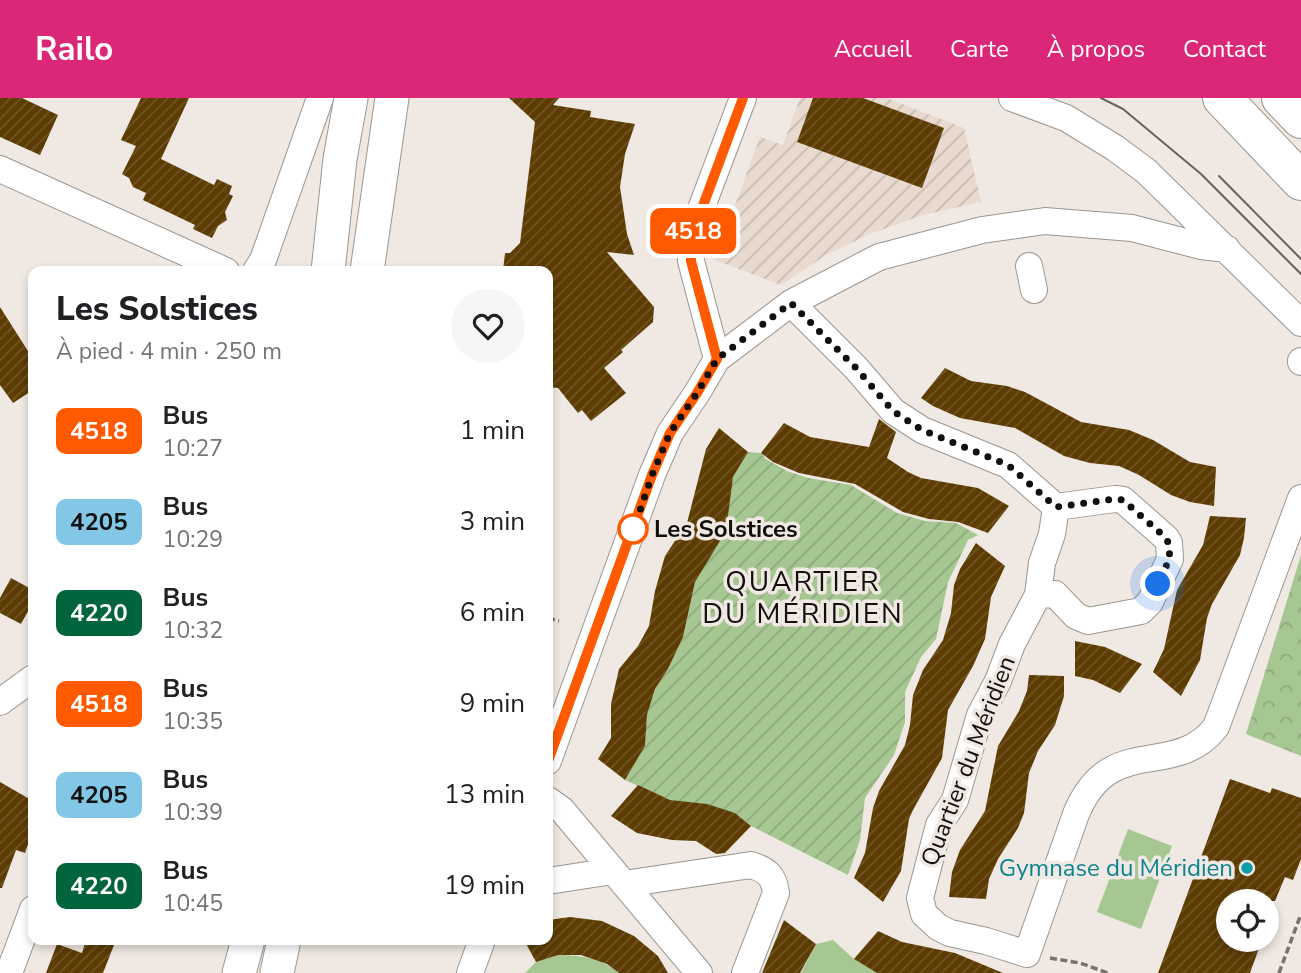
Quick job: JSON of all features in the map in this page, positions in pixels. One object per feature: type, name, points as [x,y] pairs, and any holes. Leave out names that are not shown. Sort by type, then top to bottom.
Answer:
[{"type":"highway","points":[[1222,98],[1301,181]]},
{"type":"highway","points":[[1281,98],[1301,120]]},
{"type":"main road","points":[[329,266],[340,159],[351,98]]},
{"type":"main road","points":[[362,266],[393,98]]},
{"type":"main road","points":[[239,973],[247,945]]},
{"type":"main road","points":[[277,973],[283,945]]},
{"type":"street","points":[[259,266],[320,98]]},
{"type":"street","points":[[717,359],[691,261],[691,238],[743,98]]},
{"type":"street","points":[[1012,98],[1066,118],[1146,171],[1301,323]]},
{"type":"street","points":[[0,169],[215,266]]},
{"type":"street","points":[[553,747],[652,475],[670,433],[717,359],[791,303],[879,257],[982,230],[1045,221],[1132,228],[1201,246],[1227,249]]},
{"type":"street","points":[[791,303],[848,359],[893,411],[922,430],[1008,465],[1056,507],[1123,500],[1169,543],[1170,559],[1147,608],[1134,614],[1088,621],[1076,616],[1055,594],[1038,595]]},
{"type":"street","points":[[1030,964],[1076,814],[1083,796],[1094,781],[1117,766],[1191,748],[1206,740],[1216,727],[1301,498]]},
{"type":"street","name":"Quartier du Méridien","points":[[1030,964],[938,927],[924,914],[920,898],[936,834],[958,791],[980,715],[999,681],[1012,643],[1038,595],[1042,563],[1052,534],[1056,507]]},
{"type":"street","points":[[0,702],[28,682]]},
{"type":"street","points":[[553,804],[562,810],[699,973]]},
{"type":"street","points":[[553,881],[751,865],[765,869],[775,881],[776,893],[745,973]]},
{"type":"street","points":[[9,973],[28,922]]},
{"type":"street","points":[[470,973],[480,945]]},
{"type":"path","points":[[553,619],[559,621]]},
{"type":"path","points":[[1279,973],[1301,914]]},
{"type":"path","points":[[1030,964],[1080,963],[1108,973]]},
{"type":"shaded area","points":[[800,98],[887,98],[964,128],[981,202],[923,215],[870,234],[826,255],[781,285],[715,260],[760,137],[783,145]]},
{"type":"green space","points":[[748,452],[761,453],[787,471],[808,478],[851,485],[897,513],[925,521],[956,523],[978,535],[968,540],[948,582],[936,639],[921,657],[905,692],[905,722],[894,755],[865,798],[860,840],[848,875],[751,826],[735,813],[670,800],[625,780],[645,746],[647,715],[655,689],[683,637],[695,582],[733,477]]},
{"type":"green space","points":[[1301,555],[1301,756],[1246,734]]},
{"type":"green space","points":[[1128,829],[1172,846],[1141,929],[1097,912]]},
{"type":"green space","points":[[833,940],[854,959],[877,973],[801,973],[816,944]]},
{"type":"green space","points":[[558,955],[590,958],[619,973],[525,973],[536,962]]},
{"type":"building","points":[[0,98],[22,98],[58,115],[40,155],[0,137]]},
{"type":"building","points":[[141,98],[189,98],[161,159],[214,185],[217,179],[232,186],[229,194],[233,196],[225,212],[227,220],[218,226],[212,238],[193,229],[195,225],[143,200],[146,193],[133,187],[129,178],[122,174],[136,146],[121,140]]},
{"type":"building","points":[[509,98],[559,98],[553,105],[591,111],[590,117],[635,124],[625,154],[620,187],[627,234],[634,255],[607,252],[654,307],[653,322],[604,368],[626,393],[591,421],[582,410],[578,413],[558,388],[553,388],[553,266],[504,266],[505,253],[510,253],[520,243],[535,122]]},
{"type":"building","points":[[813,98],[863,98],[944,128],[922,188],[797,142]]},
{"type":"building","points":[[0,307],[28,351],[28,393],[13,403],[0,385]]},
{"type":"building","points":[[945,368],[971,381],[1007,386],[1025,392],[1081,422],[1129,430],[1153,440],[1190,462],[1216,467],[1214,506],[1171,495],[1119,466],[1090,463],[1064,456],[1015,428],[960,418],[933,406],[921,398]]},
{"type":"building","points":[[879,419],[896,432],[887,458],[921,478],[978,488],[1009,506],[988,533],[958,522],[929,519],[903,512],[855,484],[799,473],[773,462],[761,453],[784,423],[810,437],[869,447]]},
{"type":"building","points":[[719,428],[748,452],[733,477],[726,531],[695,582],[683,637],[655,689],[647,715],[645,746],[625,780],[598,759],[611,738],[611,704],[619,669],[638,646],[649,626],[665,556],[687,523],[706,449]]},
{"type":"building","points":[[1210,516],[1246,518],[1244,538],[1240,555],[1212,604],[1200,660],[1181,696],[1153,672],[1164,649],[1177,590],[1203,545]]},
{"type":"building","points":[[976,543],[1005,566],[991,597],[985,639],[948,710],[942,758],[909,819],[901,871],[883,902],[854,878],[865,853],[873,808],[879,791],[905,745],[913,695],[923,670],[943,640],[951,613],[954,585],[960,569]]},
{"type":"building","points":[[11,578],[28,587],[28,611],[21,624],[0,613],[0,598]]},
{"type":"building","points":[[1075,641],[1105,647],[1142,664],[1120,693],[1093,680],[1075,676]]},
{"type":"building","points":[[1029,675],[1064,676],[1064,696],[1055,725],[1038,751],[1029,773],[1024,813],[989,879],[986,899],[949,897],[952,872],[960,850],[985,811],[998,746],[1019,711],[1027,691]]},
{"type":"building","name":"Gymnase du Méridien","points":[[1230,779],[1270,793],[1272,788],[1301,798],[1301,859],[1293,880],[1285,877],[1279,891],[1279,889],[1216,889],[1216,952],[1258,952],[1250,973],[1158,973]]},
{"type":"building","points":[[0,782],[28,798],[28,844],[25,853],[16,850],[0,888]]},
{"type":"building","points":[[638,785],[670,800],[707,804],[735,813],[751,826],[725,853],[716,854],[696,841],[672,840],[637,833],[611,816]]},
{"type":"building","points":[[570,917],[602,921],[634,936],[658,956],[668,973],[619,973],[607,964],[581,955],[558,955],[536,962],[527,945],[553,945],[553,919]]},
{"type":"building","points":[[784,920],[816,944],[800,973],[762,973]]},
{"type":"building","points":[[878,931],[902,942],[955,953],[1003,973],[877,973],[854,959]]},
{"type":"building","points":[[57,945],[82,953],[84,945],[114,945],[103,973],[46,973]]},
{"type":"tram line","points":[[1101,98],[1123,109],[1201,174],[1301,274]]},
{"type":"tram line","points":[[1219,176],[1301,259]]},
{"type":"bus line","name":"4518","points":[[553,748],[652,475],[670,433],[717,359],[691,261],[691,238],[743,98]]},
{"type":"place","name":"Les Solstices","points":[[633,529]]},
{"type":"place","name":"Gymnase du Méridien","points":[[1247,868]]},
{"type":"district","name":"QUARTIER DU MÉRIDIEN","points":[[803,597]]},
{"type":"route","points":[[633,529],[670,433],[717,359],[791,303],[813,322],[893,411],[922,430],[1008,465],[1056,507],[1115,499],[1127,502],[1169,543],[1170,559],[1158,584]]}]
